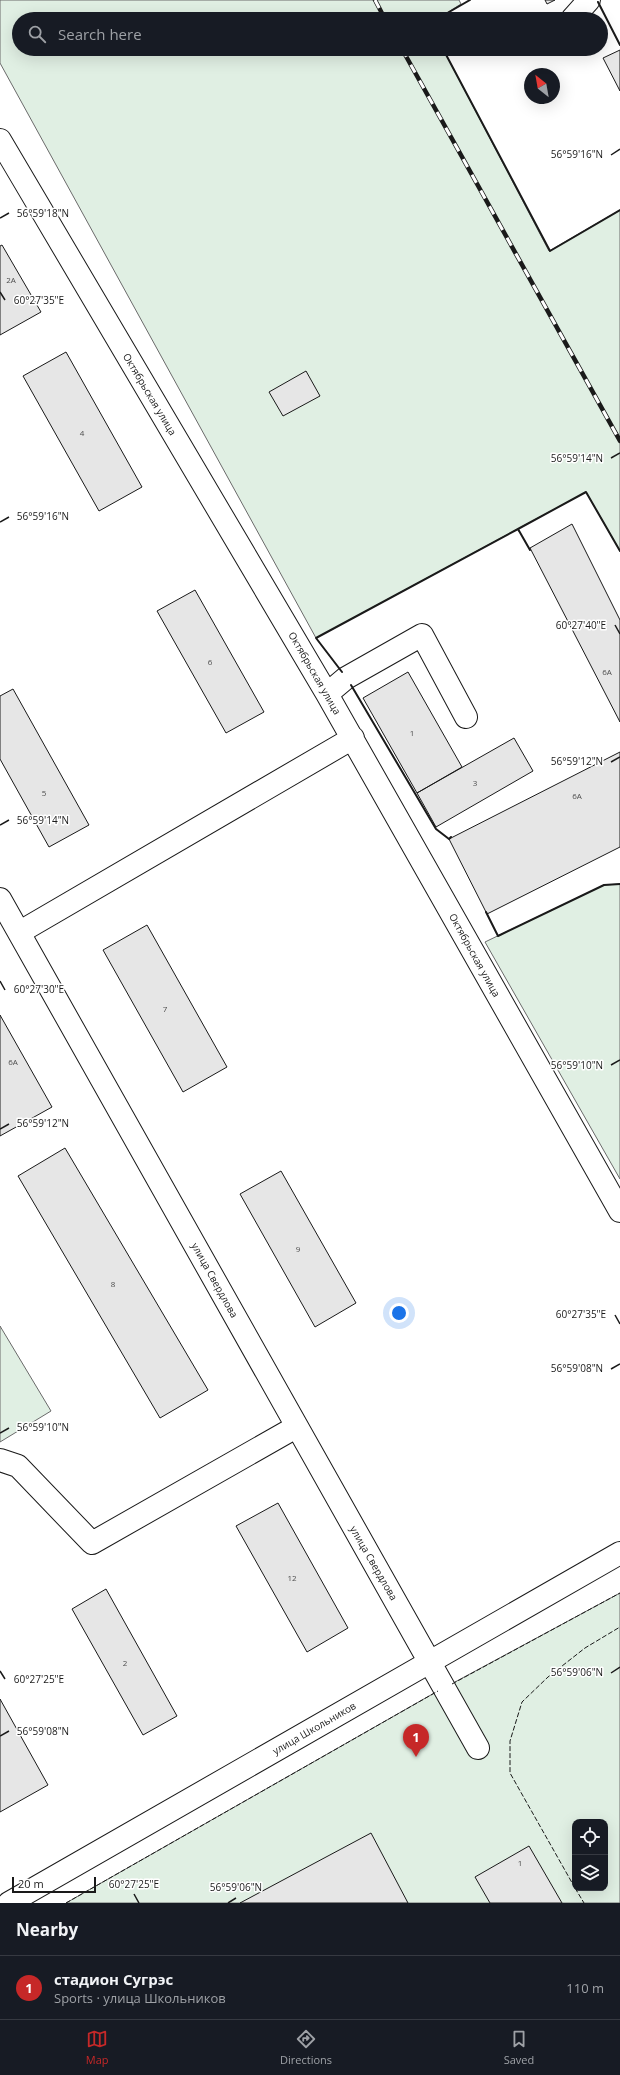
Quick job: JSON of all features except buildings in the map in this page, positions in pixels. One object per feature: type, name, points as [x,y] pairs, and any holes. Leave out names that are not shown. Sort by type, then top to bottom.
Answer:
[{"type":"street","points":[[578,12],[589,0]]},
{"type":"street","name":"Октябрьская улица","points":[[0,140],[327,694],[620,1212]]},
{"type":"street","points":[[327,694],[346,678],[422,635],[466,718]]},
{"type":"street","points":[[20,932],[352,738]]},
{"type":"street","name":"улица Свердлова","points":[[0,899],[20,932],[296,1427],[431,1661],[478,1748]]},
{"type":"street","points":[[0,1460],[18,1466],[92,1543],[296,1427]]},
{"type":"street","name":"улица Школьников","points":[[9,1903],[620,1553]]},
{"type":"green space","points":[[0,0],[459,0],[461,4],[448,12],[12,12],[12,56],[447,56],[549,251],[620,210],[620,551],[586,492],[316,638],[0,63]]},
{"type":"green space","points":[[620,884],[620,1179],[485,942],[604,885]]},
{"type":"green space","points":[[0,1326],[51,1411],[0,1442]]},
{"type":"green space","points":[[620,1593],[620,1903],[66,1903],[429,1696]]},
{"type":"railway","points":[[375,0],[381,12]]},
{"type":"railway","points":[[406,56],[620,441]]},
{"type":"fence","points":[[452,1684],[620,1593]]},
{"type":"fence","points":[[572,1883],[510,1773],[510,1741],[522,1702],[548,1677],[585,1648],[620,1627]]},
{"type":"fence","points":[[66,1903],[438,1691]]},
{"type":"fence","points":[[577,1891],[584,1903]]},
{"type":"wall","points":[[449,12],[470,0]]},
{"type":"wall","points":[[598,2],[603,12]]},
{"type":"wall","points":[[608,22],[620,45]]},
{"type":"wall","points":[[447,56],[550,251],[620,210]]},
{"type":"wall","points":[[519,531],[518,529],[586,492],[620,551]]},
{"type":"wall","points":[[342,672],[316,638],[518,529],[530,550]]},
{"type":"wall","points":[[351,685],[436,829],[449,839],[451,837]]},
{"type":"wall","points":[[486,912],[498,936],[604,885],[620,884]]},
{"type":"place","name":"стадион Сугрэс","points":[[416,1757]]}]
